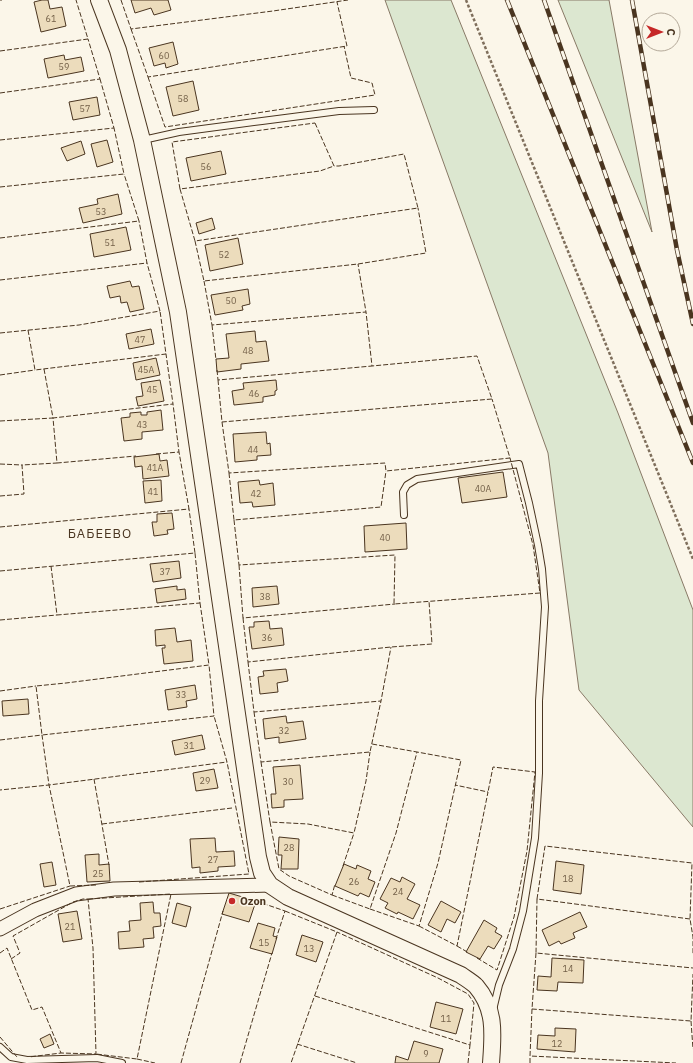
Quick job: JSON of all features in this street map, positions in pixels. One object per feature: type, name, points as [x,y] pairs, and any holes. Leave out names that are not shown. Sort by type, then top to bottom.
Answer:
[{"type":"street","points":[[99,0],[118,50],[142,140],[178,312],[258,857],[262,873],[270,885],[288,897],[461,975],[475,985],[484,997],[492,1017],[493,1035],[491,1063]]},
{"type":"street","points":[[0,929],[35,910],[76,894],[114,889],[270,885]]},
{"type":"lane","points":[[142,140],[178,132],[339,111],[374,110]]},
{"type":"lane","points":[[404,515],[403,492],[407,485],[417,480],[519,464],[538,545],[542,569],[545,608],[539,701],[539,773],[535,838],[523,910],[512,949],[499,985],[492,1017]]},
{"type":"lane","points":[[0,1048],[11,1057],[27,1060],[97,1058],[122,1063]]},
{"type":"path","points":[[466,0],[693,559]]},
{"type":"green space","points":[[385,0],[451,0],[618,413],[693,610],[693,827],[579,690],[548,453]]},
{"type":"green space","points":[[558,0],[609,0],[652,232]]},
{"type":"building","points":[[48,0],[50,9],[62,7],[66,26],[41,32],[34,2]]},
{"type":"building","points":[[131,0],[168,0],[171,10],[154,15],[151,8],[135,13]]},
{"type":"building","points":[[173,42],[178,64],[166,68],[165,63],[154,66],[149,48]]},
{"type":"building","points":[[64,55],[65,60],[81,57],[84,71],[48,78],[44,59]]},
{"type":"building","points":[[193,81],[199,110],[173,116],[166,87]]},
{"type":"building","points":[[97,97],[100,115],[73,120],[69,102]]},
{"type":"building","points":[[107,140],[113,162],[97,167],[91,144]]},
{"type":"building","points":[[81,141],[85,154],[67,161],[61,148]]},
{"type":"building","points":[[221,151],[226,174],[191,181],[186,158]]},
{"type":"building","points":[[118,194],[122,214],[83,223],[79,208],[98,204],[97,199]]},
{"type":"building","points":[[212,218],[215,229],[199,234],[196,223]]},
{"type":"building","points":[[126,227],[131,250],[94,257],[90,234]]},
{"type":"building","points":[[238,238],[243,264],[210,271],[205,245]]},
{"type":"building","points":[[130,281],[132,287],[139,286],[144,309],[130,312],[127,302],[121,303],[120,296],[110,298],[107,286]]},
{"type":"building","points":[[248,289],[250,304],[242,306],[243,310],[215,315],[211,295]]},
{"type":"building","points":[[151,329],[154,344],[129,349],[126,334]]},
{"type":"building","points":[[255,331],[256,342],[266,341],[269,361],[241,364],[241,369],[217,372],[216,359],[229,358],[226,334]]},
{"type":"building","points":[[156,358],[160,375],[136,380],[133,363]]},
{"type":"building","points":[[160,380],[164,401],[138,406],[136,397],[143,396],[141,383]]},
{"type":"building","points":[[276,380],[277,390],[275,391],[275,395],[263,397],[263,402],[234,405],[232,391],[244,389],[243,383]]},
{"type":"building","points":[[161,410],[163,430],[142,432],[142,439],[124,441],[121,418],[130,417],[130,413],[141,412],[141,415],[147,415],[147,412]]},
{"type":"building","points":[[266,432],[267,444],[270,443],[271,455],[257,456],[257,460],[235,462],[233,434]]},
{"type":"building","points":[[159,454],[160,461],[167,460],[169,476],[143,479],[142,466],[135,467],[134,457]]},
{"type":"building","points":[[503,472],[507,497],[462,503],[458,478]]},
{"type":"building","points":[[161,480],[162,501],[145,503],[143,481]]},
{"type":"building","points":[[259,480],[260,485],[273,483],[275,505],[253,507],[252,502],[240,503],[238,482]]},
{"type":"building","points":[[172,513],[174,529],[167,530],[168,534],[154,536],[152,522],[157,522],[157,514]]},
{"type":"building","points":[[406,523],[407,549],[365,552],[364,526]]},
{"type":"building","points":[[179,561],[181,578],[153,582],[150,564]]},
{"type":"building","points":[[177,586],[177,590],[185,589],[186,599],[157,603],[155,589]]},
{"type":"building","points":[[277,586],[279,604],[253,607],[252,588]]},
{"type":"building","points":[[269,621],[270,629],[282,628],[284,645],[252,649],[249,627],[254,627],[254,622]]},
{"type":"building","points":[[175,628],[177,642],[191,640],[193,661],[164,664],[162,648],[165,648],[165,645],[156,646],[155,630]]},
{"type":"building","points":[[286,669],[288,681],[277,683],[278,692],[260,694],[258,677],[264,676],[263,671]]},
{"type":"building","points":[[195,685],[197,699],[186,701],[187,707],[168,710],[165,690]]},
{"type":"building","points":[[28,699],[29,714],[3,716],[2,701]]},
{"type":"building","points":[[286,716],[287,723],[303,721],[306,739],[279,743],[279,737],[265,739],[263,719]]},
{"type":"building","points":[[202,735],[205,749],[175,755],[172,741]]},
{"type":"building","points":[[300,765],[303,799],[284,800],[284,807],[272,808],[271,794],[276,794],[273,767]]},
{"type":"building","points":[[214,769],[218,788],[196,791],[193,773]]},
{"type":"building","points":[[279,837],[299,839],[298,869],[281,869],[282,855],[278,855]]},
{"type":"building","points":[[215,838],[216,852],[234,851],[235,866],[218,867],[218,871],[200,873],[200,867],[192,868],[190,839]]},
{"type":"building","points":[[99,854],[99,865],[109,864],[110,881],[87,882],[85,855]]},
{"type":"building","points":[[556,861],[584,865],[581,894],[553,890]]},
{"type":"building","points":[[52,862],[56,885],[44,887],[40,864]]},
{"type":"building","points":[[344,864],[356,869],[357,865],[371,871],[368,879],[375,882],[369,897],[360,893],[358,896],[335,886]]},
{"type":"building","points":[[402,877],[415,884],[407,899],[420,905],[413,919],[385,908],[388,903],[380,899],[391,878],[400,882]]},
{"type":"building","points":[[229,893],[256,901],[249,922],[222,914]]},
{"type":"building","points":[[441,901],[461,912],[455,923],[447,919],[441,932],[428,925]]},
{"type":"building","points":[[153,902],[154,913],[160,913],[161,926],[153,927],[154,938],[143,939],[144,947],[119,949],[118,932],[130,931],[129,921],[141,920],[140,903]]},
{"type":"building","points":[[177,903],[191,907],[186,927],[172,923]]},
{"type":"building","points":[[77,911],[82,939],[63,942],[58,914]]},
{"type":"building","points":[[580,912],[587,927],[573,933],[575,938],[561,944],[559,941],[549,946],[542,930]]},
{"type":"building","points":[[484,920],[497,928],[495,932],[502,936],[494,949],[488,946],[480,959],[466,952]]},
{"type":"building","points":[[258,923],[275,928],[273,936],[277,937],[272,954],[250,948]]},
{"type":"building","points":[[302,935],[323,942],[316,962],[296,955]]},
{"type":"building","points":[[552,958],[584,960],[583,983],[558,982],[557,991],[537,990],[538,976],[551,977]]},
{"type":"building","points":[[436,1002],[463,1009],[456,1034],[430,1027]]},
{"type":"building","points":[[555,1028],[576,1029],[575,1052],[537,1049],[538,1035],[555,1036]]},
{"type":"building","points":[[50,1034],[54,1044],[44,1048],[40,1039]]},
{"type":"building","points":[[414,1041],[443,1049],[439,1063],[395,1063],[396,1056],[408,1060]]},
{"type":"railway","points":[[507,0],[693,463]]},
{"type":"railway","points":[[544,0],[693,423]]},
{"type":"railway","points":[[632,0],[677,250],[693,324]]},
{"type":"fence","points":[[0,51],[88,39],[76,0]]},
{"type":"fence","points":[[121,0],[131,29],[348,0]]},
{"type":"fence","points":[[131,29],[148,77],[347,46],[337,2]]},
{"type":"fence","points":[[0,93],[100,79],[88,39]]},
{"type":"fence","points":[[148,77],[165,127],[375,95],[372,83],[351,78],[344,46]]},
{"type":"fence","points":[[0,140],[114,128],[100,79]]},
{"type":"fence","points":[[315,123],[334,166],[320,171],[180,189],[172,142],[315,123]]},
{"type":"fence","points":[[0,187],[124,174],[114,128]]},
{"type":"fence","points":[[180,189],[195,241],[418,208],[404,154],[334,166]]},
{"type":"fence","points":[[0,238],[139,221],[124,174]]},
{"type":"fence","points":[[195,241],[204,281],[358,264],[426,253],[418,208]]},
{"type":"fence","points":[[0,280],[147,263],[139,221]]},
{"type":"fence","points":[[0,333],[79,325],[160,311],[147,263]]},
{"type":"fence","points":[[204,281],[212,325],[366,312],[358,264]]},
{"type":"fence","points":[[28,330],[35,370],[166,354],[160,311]]},
{"type":"fence","points":[[217,370],[218,380],[372,366],[366,312]]},
{"type":"fence","points":[[212,325],[216,360]]},
{"type":"fence","points":[[44,369],[53,418],[173,404],[166,354]]},
{"type":"fence","points":[[218,380],[222,422],[492,399],[477,356],[372,366]]},
{"type":"fence","points":[[0,375],[35,370]]},
{"type":"fence","points":[[222,422],[229,473],[385,463],[386,471],[510,458],[492,399]]},
{"type":"fence","points":[[156,454],[179,452],[173,404]]},
{"type":"fence","points":[[0,421],[53,418],[57,463],[136,456]]},
{"type":"fence","points":[[0,527],[189,509],[179,452]]},
{"type":"fence","points":[[234,520],[239,565],[395,555],[394,604],[540,593],[533,545],[510,458]]},
{"type":"fence","points":[[0,496],[24,494],[22,465],[57,463]]},
{"type":"fence","points":[[0,464],[22,465]]},
{"type":"fence","points":[[229,473],[234,520],[381,507],[386,471]]},
{"type":"fence","points":[[0,571],[195,553],[189,509]]},
{"type":"fence","points":[[51,566],[57,615],[200,603],[195,553]]},
{"type":"fence","points":[[239,565],[243,618],[395,604]]},
{"type":"fence","points":[[243,618],[248,662],[432,644],[429,601]]},
{"type":"fence","points":[[200,603],[209,665],[36,686],[42,735],[214,716],[209,665]]},
{"type":"fence","points":[[0,620],[57,615]]},
{"type":"fence","points":[[248,662],[254,712],[381,701],[391,647]]},
{"type":"fence","points":[[0,691],[36,686]]},
{"type":"fence","points":[[254,712],[261,762],[370,752],[381,701]]},
{"type":"fence","points":[[96,885],[70,886],[49,785],[227,762],[214,716]]},
{"type":"fence","points":[[0,740],[42,735],[49,785],[0,790]]},
{"type":"fence","points":[[332,895],[370,909],[396,833],[417,752],[372,744]]},
{"type":"fence","points":[[261,762],[270,822],[308,824],[354,833],[366,781],[370,752]]},
{"type":"fence","points":[[370,909],[419,926],[438,863],[461,760],[417,752]]},
{"type":"fence","points":[[139,882],[249,874],[227,762]]},
{"type":"fence","points":[[477,958],[497,970],[514,917],[527,851],[535,772],[493,767],[488,792]]},
{"type":"fence","points":[[94,779],[109,865]]},
{"type":"fence","points":[[419,926],[457,946],[488,792],[455,785]]},
{"type":"fence","points":[[102,824],[232,808]]},
{"type":"fence","points":[[270,822],[279,869],[289,876],[332,895],[335,884]]},
{"type":"fence","points":[[343,866],[354,833]]},
{"type":"fence","points":[[537,899],[545,846],[692,863],[690,919],[693,937],[693,955]]},
{"type":"fence","points":[[0,909],[70,886]]},
{"type":"fence","points":[[88,899],[171,894],[137,1059],[96,1054]]},
{"type":"fence","points":[[11,959],[20,953],[13,936],[73,902],[88,899],[93,948],[96,1054],[61,1053]]},
{"type":"fence","points":[[690,919],[537,899],[536,953],[693,968]]},
{"type":"fence","points":[[256,901],[285,911],[276,939]]},
{"type":"fence","points":[[181,1063],[223,911]]},
{"type":"fence","points":[[285,911],[337,932],[291,1063]]},
{"type":"fence","points":[[315,996],[470,1045],[474,1003],[468,994],[438,978],[337,932]]},
{"type":"fence","points":[[457,946],[469,953]]},
{"type":"fence","points":[[0,953],[7,948],[32,1010],[42,1007],[61,1053],[29,1057]]},
{"type":"fence","points":[[240,1063],[272,953]]},
{"type":"fence","points":[[536,953],[532,1009],[691,1021],[693,974]]},
{"type":"fence","points":[[532,1009],[530,1056],[676,1063]]},
{"type":"fence","points":[[691,1021],[693,1049]]},
{"type":"fence","points":[[0,1037],[17,1057]]},
{"type":"fence","points":[[297,1044],[357,1063]]},
{"type":"fence","points":[[468,1063],[470,1045]]},
{"type":"fence","points":[[530,1056],[530,1063]]},
{"type":"fence","points":[[137,1059],[155,1063]]},
{"type":"place","name":"Ozon","points":[[232,901]]},
{"type":"district","name":"БАБЕЕВО","points":[[100,533]]}]
